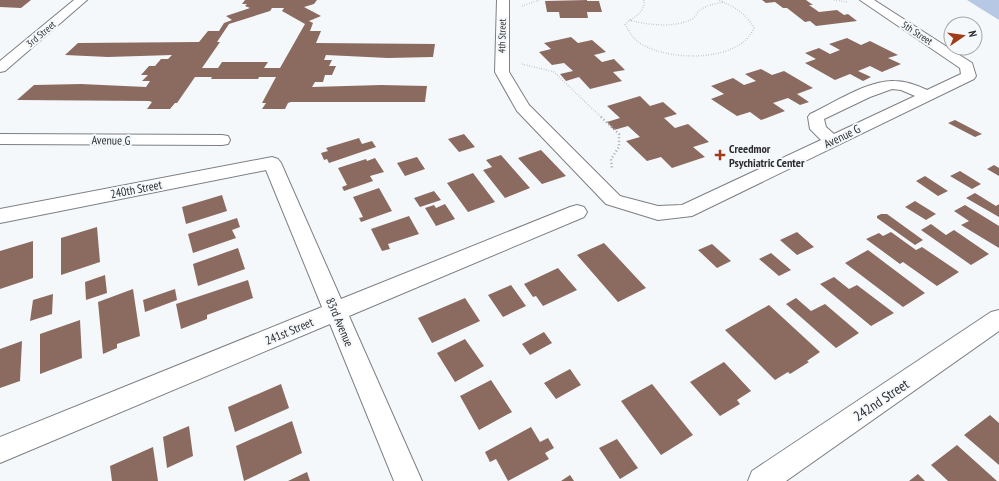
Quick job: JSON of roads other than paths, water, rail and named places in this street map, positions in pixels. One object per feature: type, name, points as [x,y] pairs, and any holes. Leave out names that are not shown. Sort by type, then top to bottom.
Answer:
[{"type":"street","name":"3rd Street","points":[[0,68],[81,0]]},
{"type":"street","name":"4th Street","points":[[502,72],[503,0]]},
{"type":"street","name":"5th Street","points":[[860,2],[968,66]]},
{"type":"street","name":"Avenue G","points":[[502,72],[523,108],[613,200],[658,214],[685,211],[833,141],[968,76],[968,66]]},
{"type":"street","points":[[833,141],[818,129],[816,117],[877,89],[891,85],[900,86],[927,96]]},
{"type":"street","name":"Avenue G","points":[[0,139],[222,140]]},
{"type":"street","name":"240th Street","points":[[0,216],[272,163]]},
{"type":"street","name":"83rd Avenue","points":[[272,163],[408,481]]},
{"type":"street","name":"241st Street","points":[[0,450],[577,212]]},
{"type":"street","name":"242nd Street","points":[[762,481],[999,319]]},
{"type":"place","name":"Creedmor Psychiatric Center","points":[[720,155]]}]
